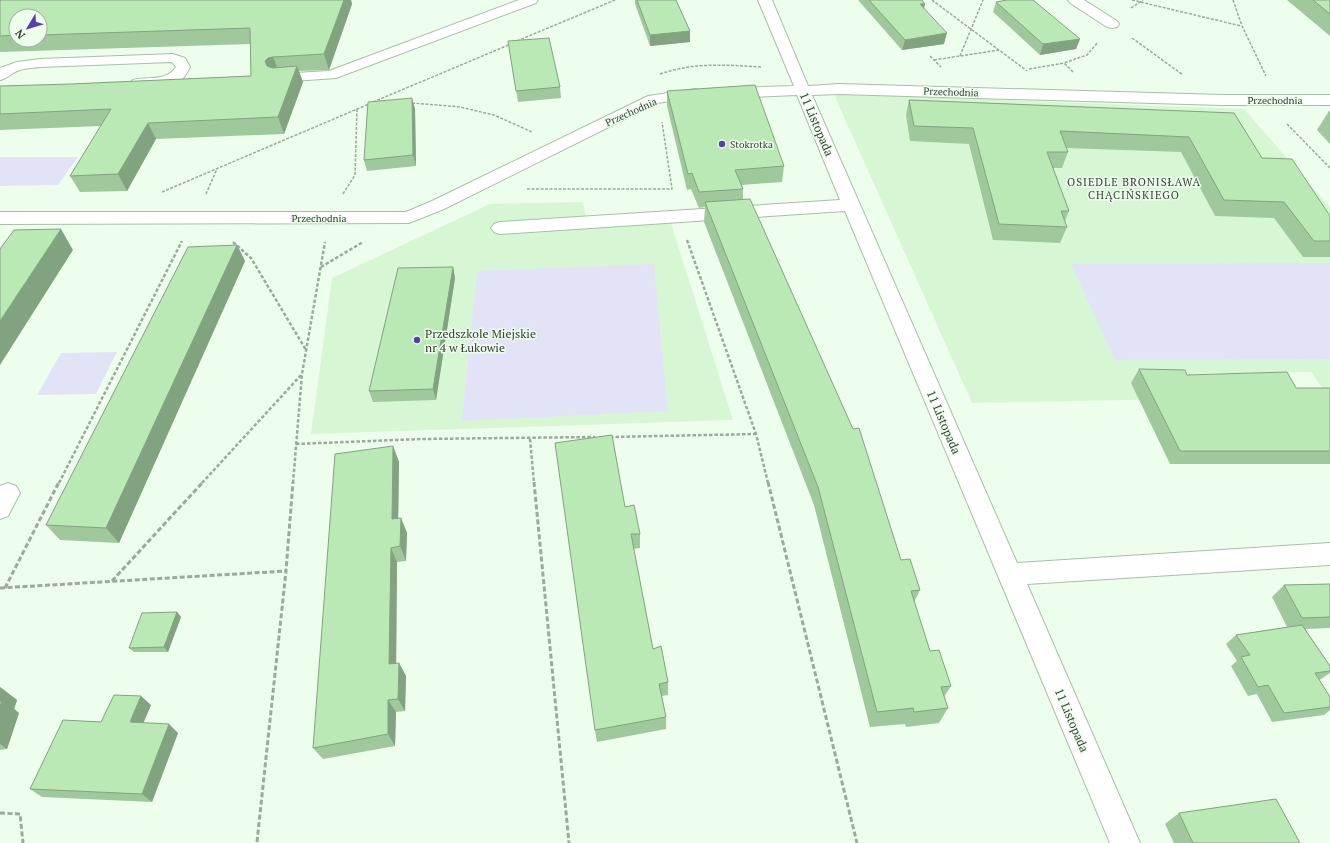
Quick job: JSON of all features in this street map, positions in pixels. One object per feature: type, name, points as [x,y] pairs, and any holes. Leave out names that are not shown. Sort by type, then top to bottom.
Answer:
[{"type":"street","points":[[279,78],[331,75],[531,0]]},
{"type":"street","name":"11 Listopada","points":[[765,0],[851,205],[1125,843]]},
{"type":"street","points":[[1075,0],[1112,24]]},
{"type":"street","points":[[0,76],[3,72],[17,66],[40,63],[173,58],[180,61],[182,67],[177,76],[168,80],[123,84]]},
{"type":"street","name":"Przechodnia","points":[[0,218],[409,217],[438,205],[653,99],[683,95],[839,89],[1222,100],[1330,100]]},
{"type":"street","points":[[500,228],[679,215],[851,205]]},
{"type":"street","points":[[1010,574],[1330,554]]},
{"type":"path","points":[[604,0],[609,3]]},
{"type":"path","points":[[159,194],[615,0]]},
{"type":"path","points":[[932,0],[1030,73]]},
{"type":"path","points":[[960,56],[983,0]]},
{"type":"path","points":[[1132,0],[1242,26]]},
{"type":"path","points":[[1112,24],[1192,81],[1222,100]]},
{"type":"path","points":[[934,60],[1000,50]]},
{"type":"path","points":[[1026,70],[1064,63]]},
{"type":"path","points":[[655,77],[673,69],[692,65],[793,68]]},
{"type":"path","points":[[525,189],[672,189],[658,99]]},
{"type":"path","points":[[405,104],[460,107],[494,115],[534,134],[527,137]]},
{"type":"path","points":[[367,105],[375,105]]},
{"type":"path","points":[[339,200],[355,175],[357,109]]},
{"type":"path","points":[[5,588],[199,218],[217,169]]},
{"type":"path","points":[[679,215],[756,434],[857,843]]},
{"type":"path","points":[[199,218],[251,258],[306,350]]},
{"type":"path","points":[[257,842],[286,571],[302,374],[329,218]]},
{"type":"path","points":[[111,582],[302,374]]},
{"type":"path","points":[[608,437],[756,434]]},
{"type":"path","points":[[296,444],[421,439],[530,439],[600,437]]},
{"type":"path","points":[[530,439],[569,843]]},
{"type":"path","points":[[0,588],[286,571]]},
{"type":"path","points":[[0,813],[20,814],[23,843]]},
{"type":"shaded area","points":[[843,94],[1244,109],[1330,207],[1330,399],[1311,372],[1172,374],[1182,399],[972,403],[835,97]]},
{"type":"shaded area","points":[[0,157],[78,157],[58,185],[0,186]]},
{"type":"shaded area","points":[[583,202],[588,229],[671,223],[733,420],[311,434],[332,278],[490,204]]},
{"type":"shaded area","points":[[1330,263],[1330,359],[1115,360],[1071,264]]},
{"type":"shaded area","points":[[654,264],[668,411],[462,421],[477,271]]},
{"type":"shaded area","points":[[117,352],[96,394],[37,395],[61,353]]},
{"type":"building","points":[[344,0],[324,54],[273,57],[268,58],[265,61],[267,66],[273,68],[297,66],[278,117],[148,123],[118,174],[70,176],[111,109],[0,114],[0,86],[251,76],[250,28],[48,35],[48,8],[8,8],[8,36],[0,36],[0,1]]},
{"type":"building","points":[[637,0],[676,0],[690,31],[650,35]]},
{"type":"building","points":[[869,0],[922,0],[925,4],[920,4],[947,33],[905,40]]},
{"type":"building","points":[[1007,0],[1033,0],[1080,39],[1043,44],[996,2]]},
{"type":"building","points":[[1313,0],[1330,0],[1330,14]]},
{"type":"building","points":[[549,38],[560,87],[516,91],[508,41]]},
{"type":"building","name":"Stokrotka","points":[[755,85],[784,166],[735,170],[743,189],[699,192],[692,173],[688,174],[667,91]]},
{"type":"building","points":[[412,98],[413,155],[364,160],[368,102]]},
{"type":"building","points":[[909,100],[1234,113],[1262,158],[1292,159],[1330,216],[1330,241],[1314,241],[1284,202],[1224,200],[1189,137],[1060,131],[1068,152],[1047,152],[1069,211],[1061,211],[1067,227],[999,224],[973,128],[914,126]]},
{"type":"building","points":[[750,199],[853,429],[859,428],[901,560],[910,559],[920,590],[911,591],[930,651],[939,650],[951,686],[941,687],[948,708],[914,712],[913,708],[877,712],[818,487],[705,202]]},
{"type":"building","points":[[61,229],[0,321],[0,249],[14,230]]},
{"type":"building","points":[[237,245],[106,528],[46,525],[188,247]]},
{"type":"building","name":"Przedszkole Miejskie nr 4 w Łukowie","points":[[453,267],[433,389],[369,391],[398,268]]},
{"type":"building","points":[[1139,369],[1185,370],[1187,375],[1287,372],[1296,388],[1330,388],[1330,451],[1180,451]]},
{"type":"building","points":[[612,435],[625,507],[634,505],[640,534],[631,534],[653,649],[661,646],[668,682],[659,684],[666,717],[595,730],[555,443]]},
{"type":"building","points":[[393,446],[392,519],[401,518],[400,546],[391,548],[389,664],[399,663],[398,699],[388,700],[388,734],[313,748],[335,454]]},
{"type":"building","points":[[1330,584],[1330,617],[1302,618],[1284,585]]},
{"type":"building","points":[[177,612],[164,647],[129,648],[142,613]]},
{"type":"building","points":[[1302,625],[1330,666],[1330,671],[1315,673],[1330,697],[1330,707],[1284,713],[1268,685],[1258,687],[1241,657],[1250,655],[1236,635]]},
{"type":"building","points":[[114,695],[141,696],[130,722],[169,724],[142,794],[30,789],[63,720],[101,722]]},
{"type":"building","points":[[1276,799],[1300,843],[1193,843],[1179,813]]},
{"type":"place","name":"Stokrotka","points":[[722,144]]},
{"type":"place","name":"Przedszkole Miejskie nr 4 w Łukowie","points":[[417,340]]},
{"type":"district","name":"OSIEDLE BRONISŁAWA CHĄCIŃSKIEGO","points":[[1134,188]]}]
